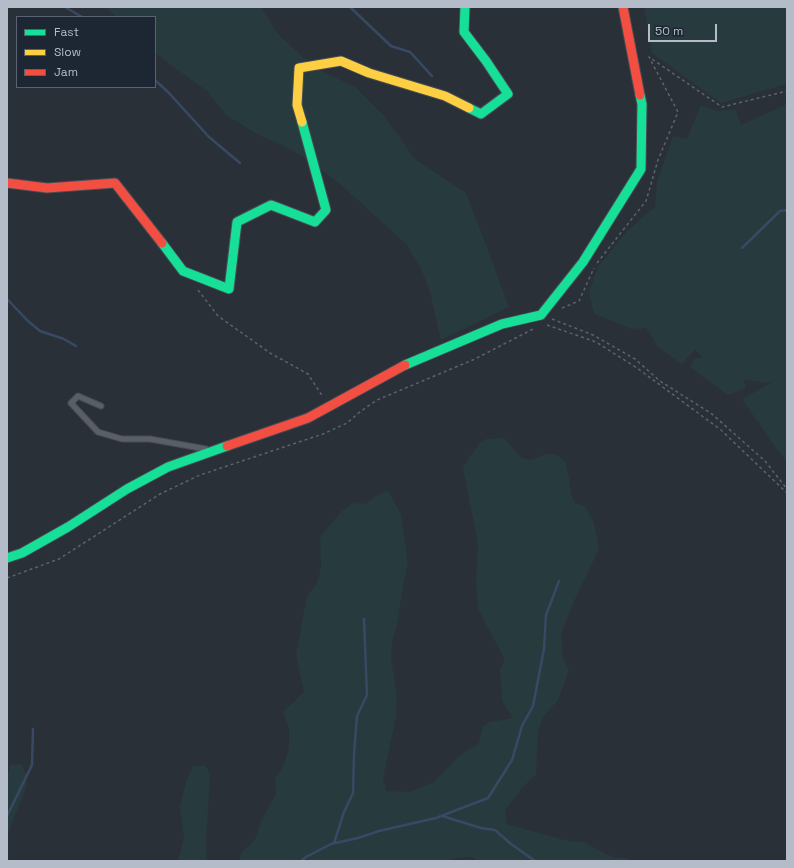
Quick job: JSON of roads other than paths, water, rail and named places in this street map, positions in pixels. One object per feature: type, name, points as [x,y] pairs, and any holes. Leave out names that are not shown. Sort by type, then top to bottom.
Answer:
[{"type":"street","points":[[7,183],[47,188],[115,182],[183,271],[230,289],[237,222],[271,205],[314,222],[326,210],[297,105],[299,68],[341,61],[369,73],[445,96],[481,114],[508,94],[464,32],[465,7]]},
{"type":"street","points":[[7,558],[22,553],[42,542],[127,489],[168,467],[308,418],[403,366],[502,324],[542,320],[583,262],[642,169],[642,104],[623,7]]},
{"type":"lane","points":[[101,406],[78,396],[71,403],[98,432],[122,439],[150,439],[217,451]]},
{"type":"waterway","points":[[65,7],[80,16]]},
{"type":"waterway","points":[[350,7],[391,46],[410,52],[432,76]]},
{"type":"waterway","points":[[156,81],[209,137],[240,163]]},
{"type":"waterway","points":[[742,248],[780,211],[787,210]]},
{"type":"waterway","points":[[7,299],[40,331],[64,339],[76,346]]},
{"type":"waterway","points":[[301,861],[331,844],[436,818],[488,798],[512,760],[522,726],[533,706],[544,649],[546,615],[559,581]]},
{"type":"waterway","points":[[334,843],[344,812],[353,793],[357,716],[367,695],[364,619]]},
{"type":"waterway","points":[[7,816],[32,765],[33,729]]},
{"type":"waterway","points":[[442,816],[481,828],[495,830],[511,844],[535,861]]}]
